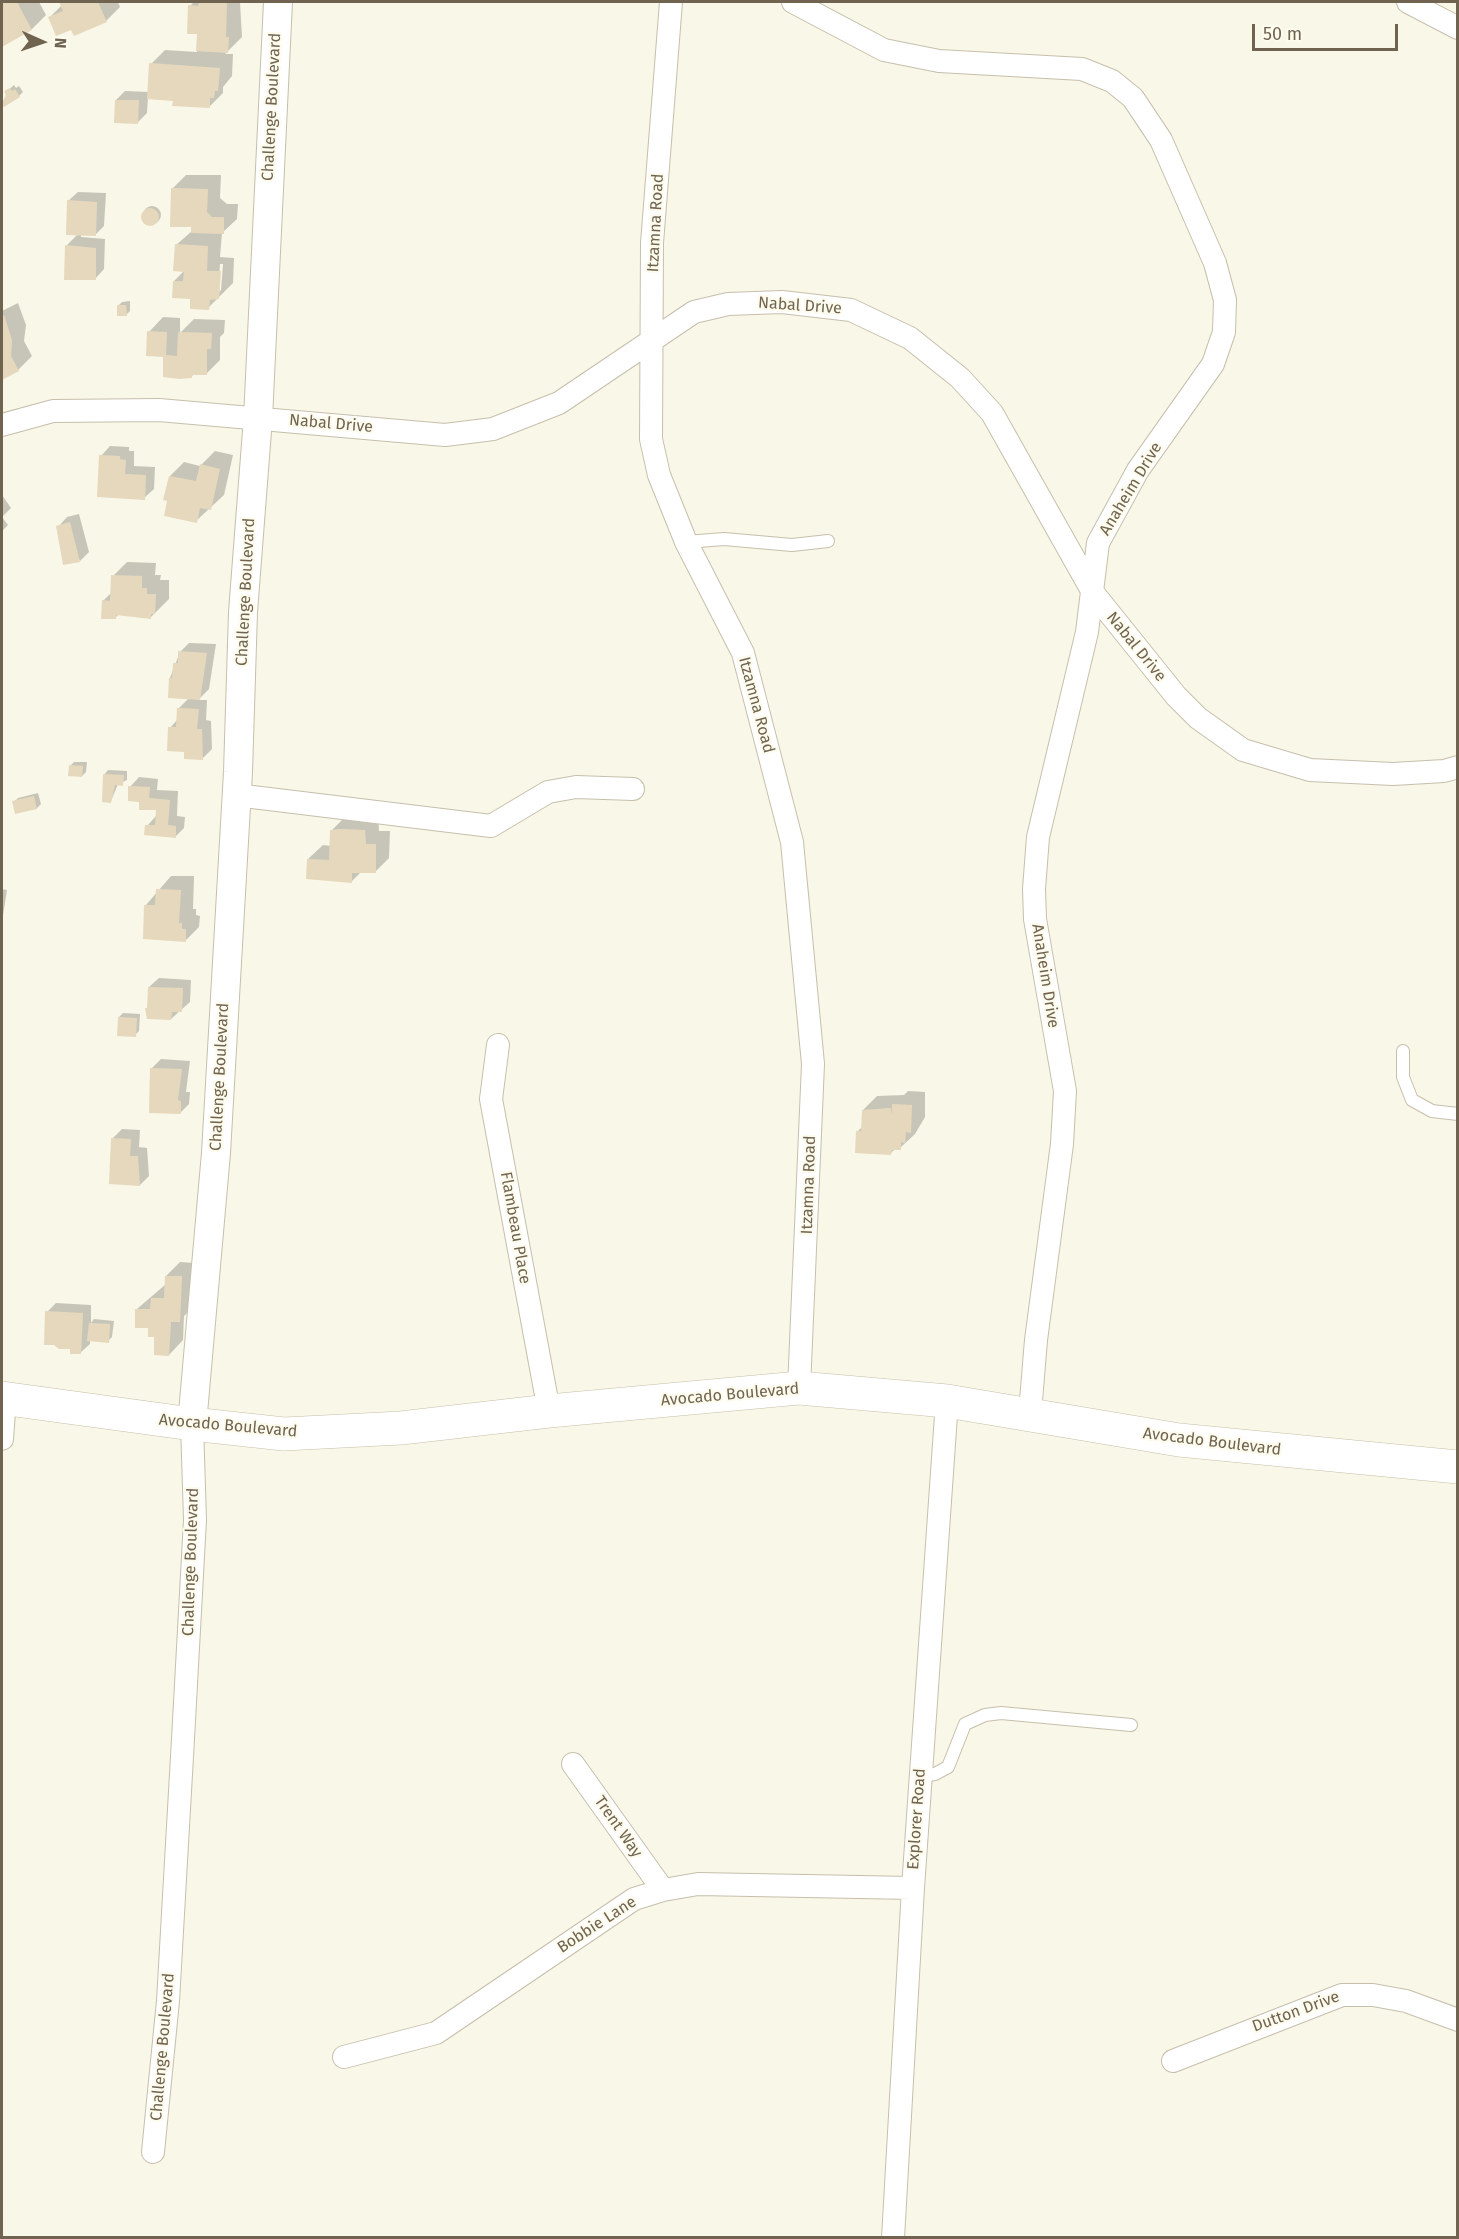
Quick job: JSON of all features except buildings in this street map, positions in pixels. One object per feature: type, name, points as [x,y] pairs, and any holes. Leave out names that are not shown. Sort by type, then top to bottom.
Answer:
[{"type":"main road","name":"Avocado Boulevard","points":[[3,1398],[284,1434],[401,1428],[549,1411],[799,1389],[946,1401],[1029,1413],[1179,1440],[1458,1467]]},
{"type":"street","name":"Challenge Boulevard","points":[[153,2152],[168,2001],[195,1520],[192,1424],[214,1175],[236,795],[243,612],[258,418],[259,353],[278,2]]},
{"type":"street","name":"Itzamna Road","points":[[672,2],[652,243],[654,338],[651,439],[659,475],[686,542],[743,653],[792,842],[813,1064],[799,1389]]},
{"type":"street","name":"Anaheim Drive","points":[[793,2],[884,50],[939,61],[1066,67],[1098,74],[1112,81],[1133,98],[1161,140],[1215,263],[1225,300],[1224,332],[1213,364],[1138,470],[1113,513],[1094,558],[1094,594],[1038,837],[1034,889],[1035,919],[1065,1091],[1062,1144],[1036,1340],[1029,1413]]},
{"type":"street","points":[[1407,2],[1458,28]]},
{"type":"street","name":"Nabal Drive","points":[[2,425],[53,411],[159,410],[445,435],[493,429],[559,403],[694,312],[728,304],[782,302],[851,310],[910,338],[960,378],[993,413],[1094,594],[1176,696],[1198,718],[1243,750],[1300,768],[1335,773],[1393,774],[1444,771],[1458,766]]},
{"type":"street","points":[[236,795],[490,826],[548,792],[576,787],[633,789]]},
{"type":"street","name":"Flambeau Place","points":[[498,1045],[491,1099],[549,1411]]},
{"type":"street","points":[[2,1439],[3,1398]]},
{"type":"street","name":"Explorer Road","points":[[893,2238],[920,1776],[946,1401]]},
{"type":"street","name":"Trent Way","points":[[573,1764],[663,1890]]},
{"type":"street","name":"Bobbie Lane","points":[[344,2057],[436,2033],[634,1899],[663,1890],[698,1884],[913,1888]]},
{"type":"street","name":"Dutton Drive","points":[[1173,2061],[1342,1995],[1373,1995],[1406,2001],[1458,2020]]},
{"type":"lane","points":[[686,542],[724,539],[792,545],[828,541]]},
{"type":"lane","points":[[1403,1051],[1403,1077],[1412,1100],[1432,1111],[1458,1114]]},
{"type":"lane","points":[[920,1776],[935,1774],[948,1767],[965,1724],[985,1714],[1001,1713],[1131,1725]]}]
